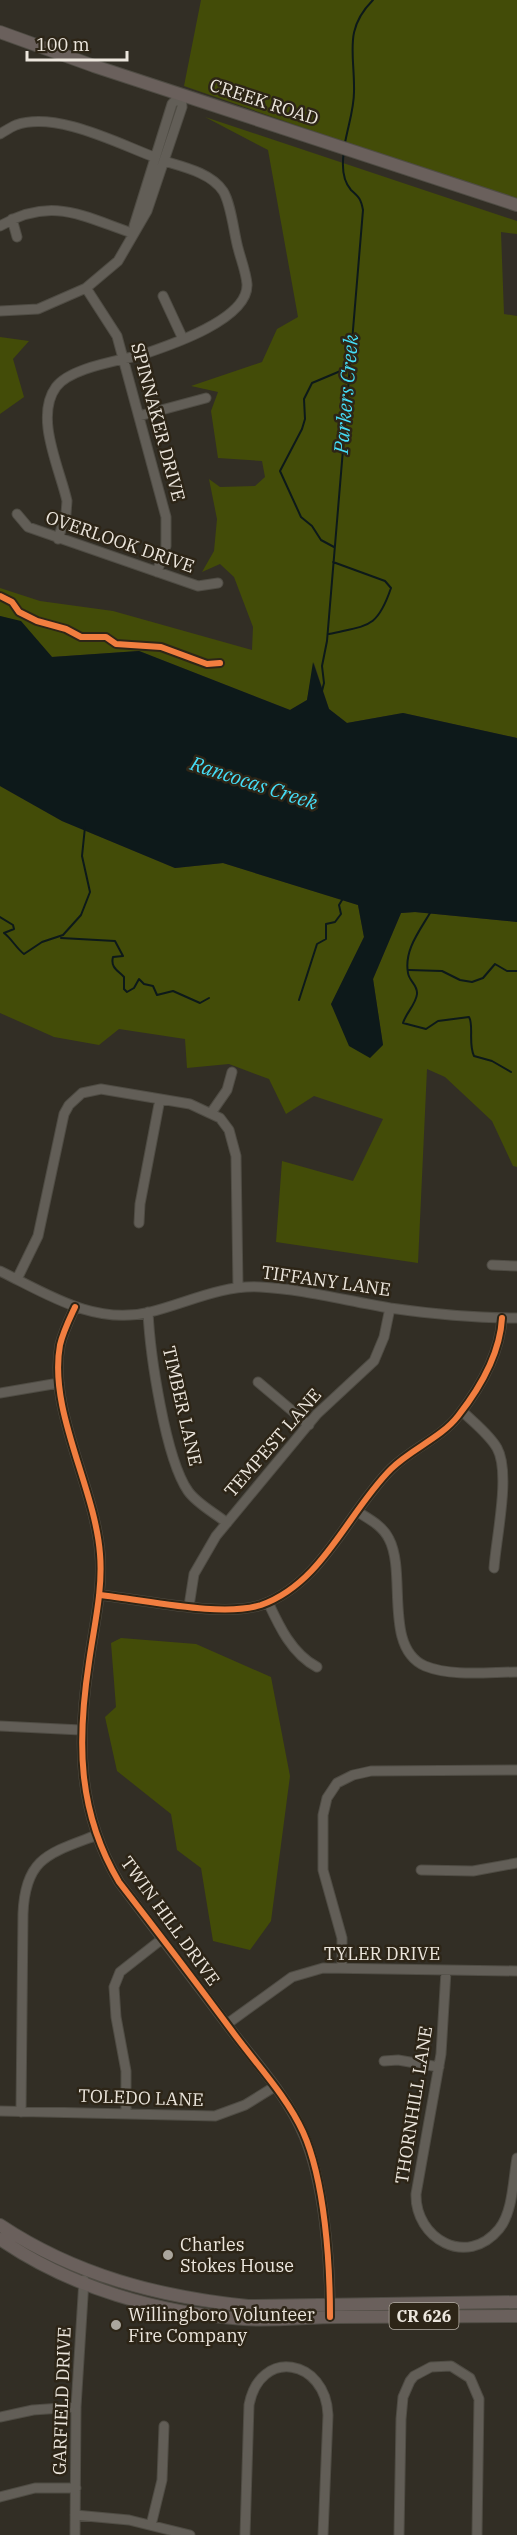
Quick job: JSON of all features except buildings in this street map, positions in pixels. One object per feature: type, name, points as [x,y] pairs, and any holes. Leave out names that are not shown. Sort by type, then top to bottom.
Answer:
[{"type":"main road","name":"CREEK ROAD","points":[[0,32],[94,66],[517,205]]},
{"type":"main road","name":"CR 626","points":[[0,2225],[33,2246],[122,2283],[211,2302],[330,2311],[517,2316]]},
{"type":"main road","name":"CR 626","points":[[0,2239],[16,2250],[84,2283],[124,2299],[195,2314],[246,2319],[330,2311],[517,2302]]},
{"type":"street","points":[[132,233],[172,104],[180,94]]},
{"type":"street","points":[[0,311],[38,309],[86,288],[118,261],[132,233],[147,211],[182,107],[180,94]]},
{"type":"street","points":[[0,134],[17,125],[43,122],[72,127],[154,157]]},
{"type":"street","points":[[58,539],[67,501],[48,429],[47,412],[49,401],[57,385],[78,372],[183,339],[223,320],[239,307],[247,285],[224,192],[213,181],[194,171],[164,161]]},
{"type":"street","points":[[0,226],[12,219],[42,209],[66,210],[132,233]]},
{"type":"street","points":[[12,219],[17,237]]},
{"type":"street","name":"SPINNAKER DRIVE","points":[[86,288],[114,328],[168,528],[166,546],[157,572]]},
{"type":"street","points":[[163,296],[183,339]]},
{"type":"street","points":[[139,416],[206,398]]},
{"type":"street","name":"OVERLOOK DRIVE","points":[[17,514],[28,527],[58,539],[198,586],[218,584]]},
{"type":"street","points":[[211,1113],[227,1090],[232,1072]]},
{"type":"street","points":[[17,1279],[38,1236],[64,1114],[69,1105],[82,1093],[101,1089],[190,1104],[211,1113],[229,1130],[236,1156],[238,1287]]},
{"type":"street","points":[[139,1223],[140,1204],[160,1099]]},
{"type":"street","points":[[492,1265],[517,1266]]},
{"type":"street","name":"TIFFANY LANE","points":[[0,1271],[75,1307],[113,1316],[148,1312],[203,1294],[238,1287],[296,1291],[390,1308],[465,1316],[517,1318]]},
{"type":"street","name":"TWIN HILL DRIVE","points":[[75,1307],[60,1345],[59,1383],[64,1411],[98,1538],[101,1565],[81,1730],[84,1786],[97,1835],[105,1856],[119,1881],[274,2087],[298,2123],[311,2155],[326,2241],[330,2311]]},
{"type":"street","name":"TEMPEST LANE","points":[[189,1606],[196,1568],[227,1523],[324,1407],[374,1361],[384,1337],[390,1308]]},
{"type":"street","name":"TIMBER LANE","points":[[148,1312],[153,1361],[168,1435],[179,1473],[195,1498],[227,1523]]},
{"type":"street","points":[[99,1595],[189,1606],[243,1609],[268,1602],[289,1591],[305,1578],[391,1470],[452,1423],[462,1411],[494,1356],[501,1336],[501,1318]]},
{"type":"street","points":[[258,1382],[309,1425]]},
{"type":"street","points":[[0,1392],[59,1383]]},
{"type":"street","points":[[462,1411],[496,1447],[502,1462],[503,1487],[494,1568]]},
{"type":"street","points":[[358,1512],[380,1527],[390,1539],[394,1556],[400,1626],[407,1650],[412,1657],[427,1666],[444,1671],[517,1672]]},
{"type":"street","points":[[268,1602],[280,1629],[298,1653],[317,1666]]},
{"type":"street","points":[[0,1726],[81,1730]]},
{"type":"street","points":[[342,1967],[342,1938],[324,1879],[322,1860],[325,1806],[338,1783],[352,1775],[371,1771],[517,1770]]},
{"type":"street","points":[[21,2112],[23,1914],[27,1886],[34,1869],[48,1854],[97,1835]]},
{"type":"street","points":[[421,1870],[464,1872],[517,1863]]},
{"type":"street","points":[[126,2113],[126,2071],[116,2017],[114,1987],[120,1972],[162,1939]]},
{"type":"street","name":"TYLER DRIVE","points":[[227,2024],[292,1977],[312,1970],[342,1967],[517,1971]]},
{"type":"street","name":"THORNHILL LANE","points":[[446,1971],[439,2067],[416,2194],[420,2219],[430,2233],[444,2243],[460,2246],[477,2245],[492,2236],[507,2214],[517,2158]]},
{"type":"street","points":[[384,2061],[398,2060],[439,2067]]},
{"type":"street","name":"TOLEDO LANE","points":[[0,2111],[215,2116],[245,2104],[274,2087]]},
{"type":"street","name":"GARFIELD DRIVE","points":[[75,2535],[76,2408],[85,2269]]},
{"type":"street","points":[[399,2535],[403,2397],[414,2376],[431,2367],[444,2365],[465,2373],[474,2385],[479,2399],[477,2535]]},
{"type":"street","points":[[245,2535],[249,2405],[252,2390],[265,2373],[279,2367],[294,2368],[308,2373],[319,2384],[326,2398],[328,2415],[323,2535]]},
{"type":"street","points":[[0,2417],[33,2410],[76,2408]]},
{"type":"street","points":[[151,2525],[163,2473],[164,2426]]},
{"type":"street","points":[[0,2497],[35,2488],[76,2488]]},
{"type":"street","points":[[75,2514],[110,2517],[190,2535]]},
{"type":"green space","points":[[201,0],[517,0],[517,202],[184,86]]},
{"type":"green space","points":[[205,117],[517,221],[517,234],[501,232],[504,314],[517,316],[517,738],[403,713],[347,723],[329,709],[314,663],[307,700],[290,710],[139,651],[52,657],[21,622],[0,616],[0,588],[40,601],[113,611],[252,650],[253,627],[234,577],[220,564],[202,572],[214,551],[217,519],[209,479],[220,487],[255,486],[265,477],[262,461],[218,458],[211,411],[218,392],[191,386],[262,362],[277,329],[298,317],[268,150]]},
{"type":"green space","points":[[0,337],[29,341],[13,359],[24,397],[0,414]]},
{"type":"green space","points":[[0,786],[62,821],[175,868],[223,863],[358,905],[364,937],[331,1005],[383,1045],[373,979],[401,913],[415,912],[517,922],[517,1167],[513,1166],[492,1121],[445,1077],[427,1069],[418,1263],[276,1242],[282,1161],[353,1181],[383,1119],[314,1096],[286,1114],[269,1079],[229,1064],[187,1068],[185,1039],[119,1029],[99,1045],[54,1037],[0,1013]]},
{"type":"green space","points":[[121,1638],[196,1644],[271,1677],[290,1776],[271,1921],[250,1950],[213,1941],[201,1868],[177,1850],[171,1814],[117,1771],[105,1717],[116,1707],[111,1643]]},
{"type":"water","name":"Rancocas Creek","points":[[0,616],[21,621],[52,657],[139,651],[290,710],[307,700],[313,662],[329,709],[347,723],[403,713],[517,738],[517,922],[415,912],[401,913],[373,979],[383,1045],[370,1058],[349,1046],[331,1004],[364,937],[358,905],[223,863],[175,868],[62,821],[0,786]]},
{"type":"waterway","name":"Parkers Creek","points":[[345,143],[354,98],[354,32],[364,11],[373,0]]},
{"type":"waterway","name":"Parkers Creek","points":[[322,691],[324,683],[322,666],[327,641],[363,210],[359,198],[351,190],[344,177],[344,151]]},
{"type":"waterway","points":[[334,547],[321,540],[312,526],[301,517],[280,471],[302,429],[305,419],[304,399],[312,383],[350,367]]},
{"type":"waterway","points":[[329,634],[362,626],[376,618],[391,588],[385,581],[333,562]]},
{"type":"waterway","points":[[0,917],[13,925],[14,929],[4,933],[24,954],[42,942],[63,935],[81,915],[90,892],[82,856],[85,827]]},
{"type":"waterway","points":[[299,1000],[317,944],[326,939],[326,924],[335,922],[341,914],[339,905],[342,900]]},
{"type":"waterway","points":[[430,913],[413,942],[408,957],[408,973],[417,994],[403,1023],[426,1029],[438,1021],[469,1017],[474,1056],[492,1061],[511,1072]]},
{"type":"waterway","points":[[61,938],[115,941],[123,956],[113,957],[112,961],[115,969],[124,977],[124,989],[127,992],[134,988],[139,979],[144,984],[153,986],[157,995],[173,991],[200,1003],[209,998]]},
{"type":"waterway","points":[[409,970],[442,971],[460,980],[472,982],[483,978],[495,964],[507,971],[517,971]]},
{"type":"cycle path","points":[[0,596],[12,602],[19,612],[37,621],[66,629],[81,637],[106,637],[116,644],[161,647],[207,664],[220,663]]},
{"type":"cycle path","points":[[75,1307],[60,1345],[58,1370],[60,1396],[90,1502],[101,1568],[83,1720],[82,1748],[88,1802],[105,1855],[119,1882],[279,2092],[303,2132],[316,2174],[325,2223],[330,2317]]},
{"type":"cycle path","points":[[99,1595],[204,1609],[244,1608],[261,1605],[283,1595],[318,1564],[391,1469],[443,1431],[458,1416],[474,1394],[493,1357],[502,1318]]},
{"type":"place","name":"Charles Stokes House","points":[[168,2255]]},
{"type":"place","name":"Willingboro Volunteer Fire Company","points":[[116,2325]]}]
